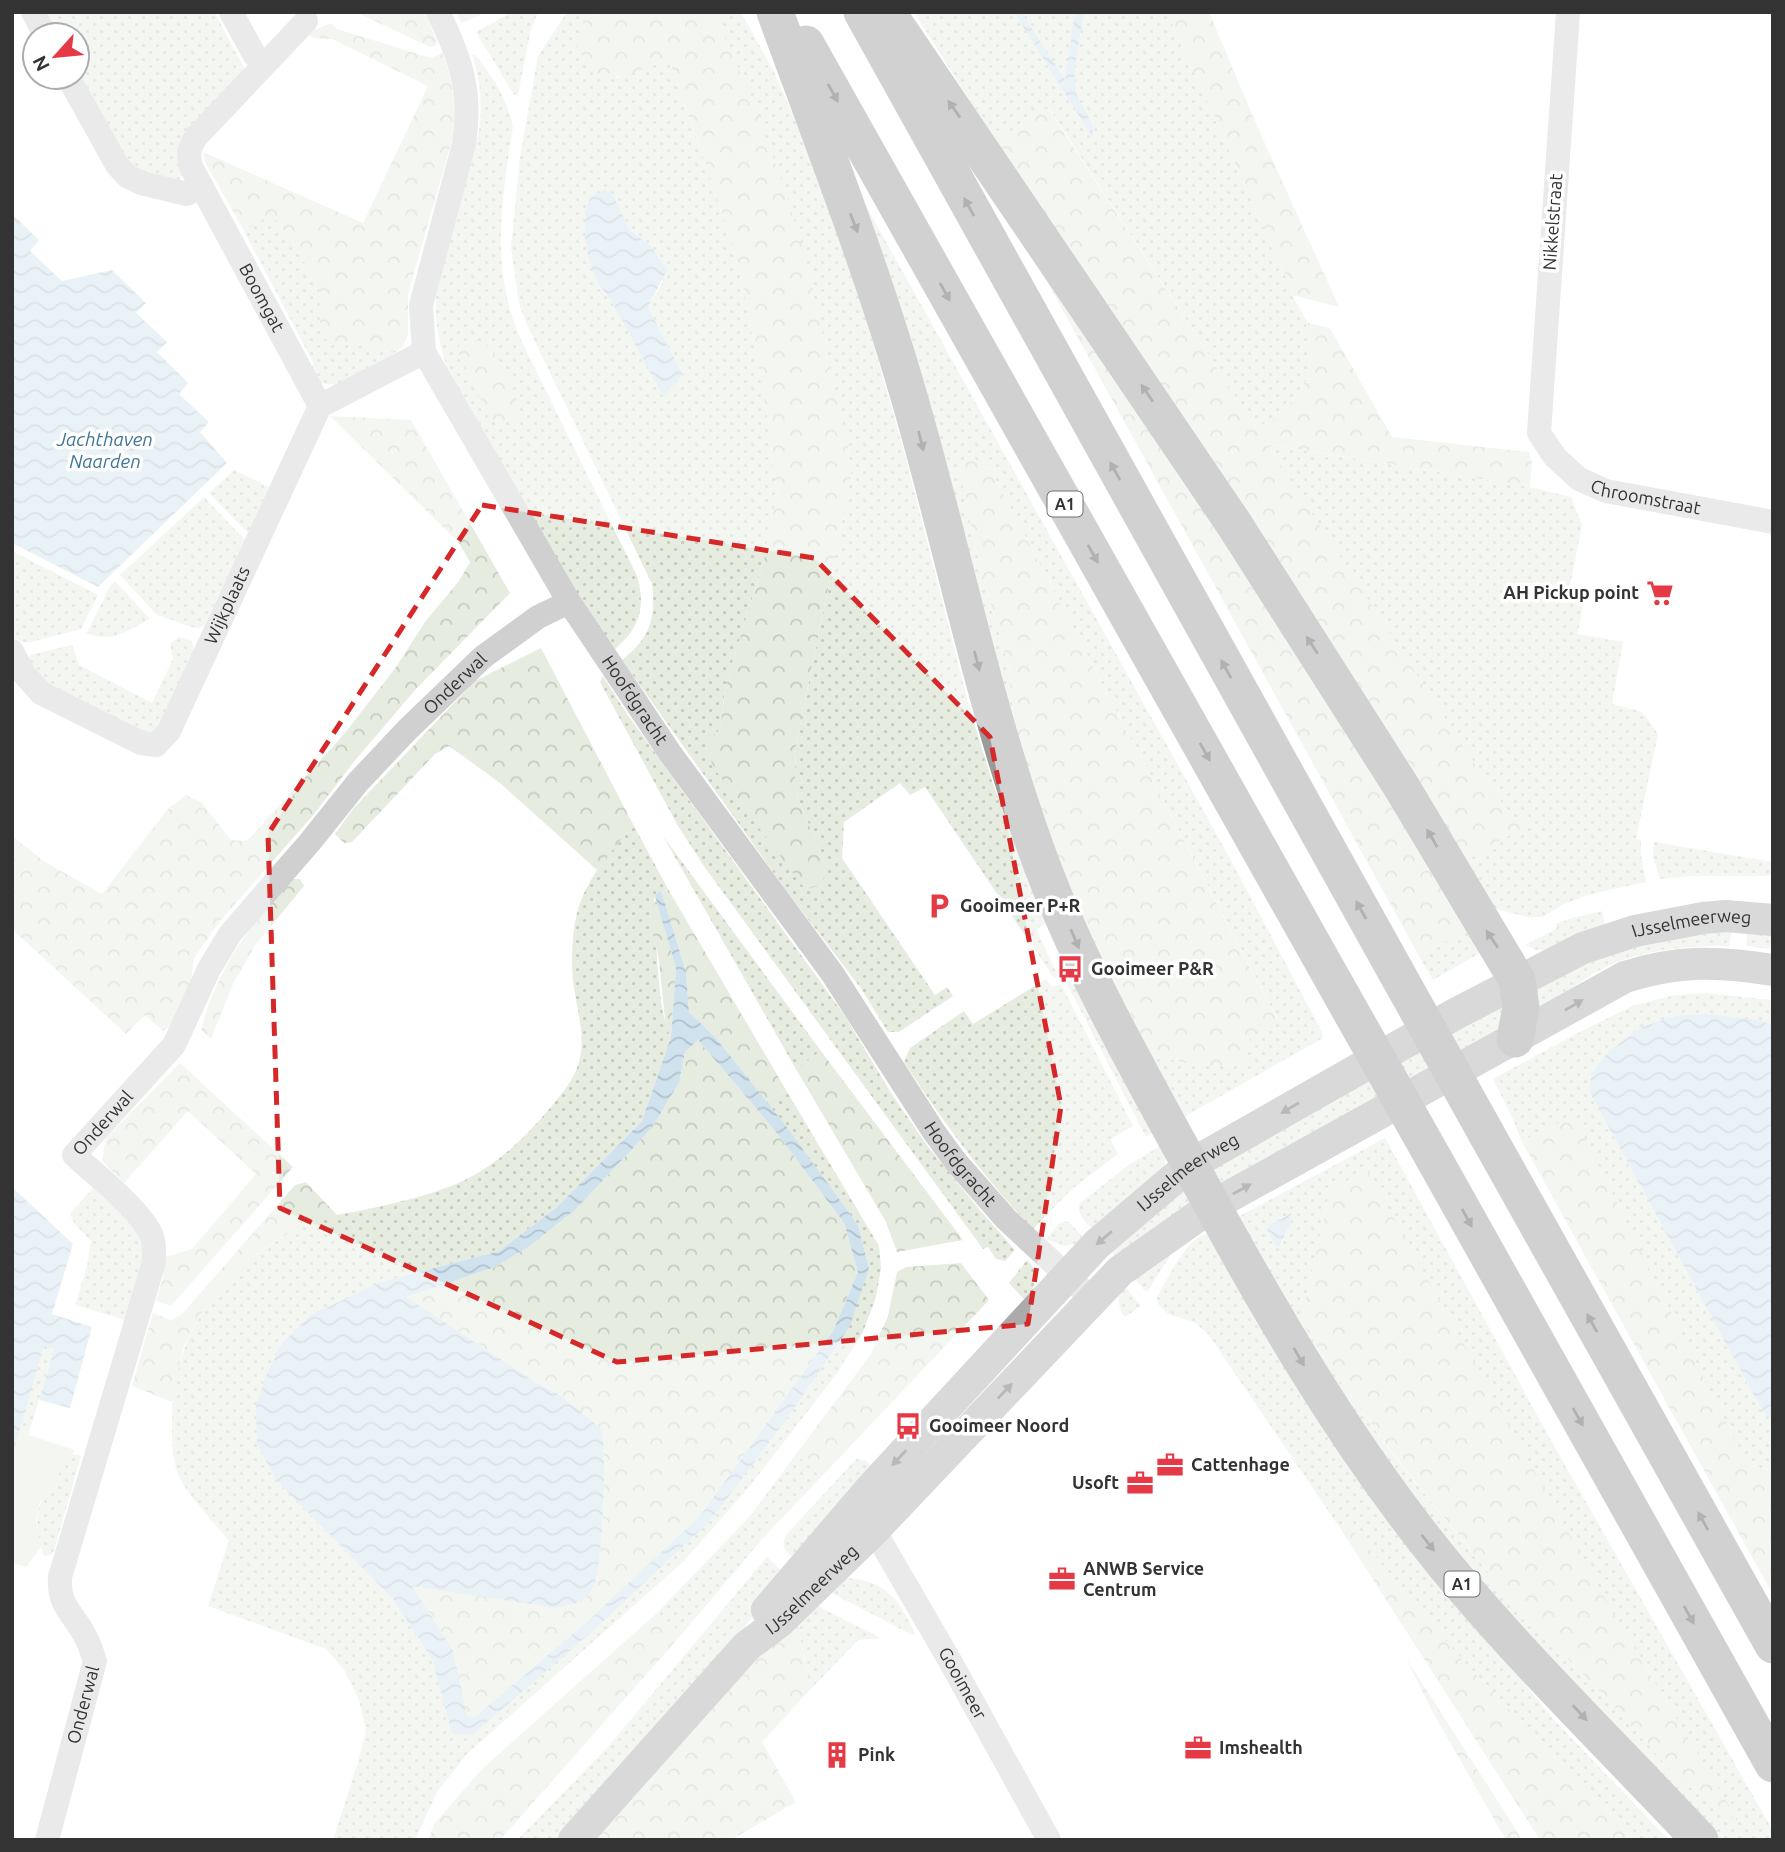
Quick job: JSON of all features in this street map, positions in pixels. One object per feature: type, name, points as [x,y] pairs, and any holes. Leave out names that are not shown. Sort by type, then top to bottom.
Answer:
[{"type":"highway","name":"A1","points":[[775,12],[881,301],[913,412],[999,741],[1038,855],[1100,996],[1212,1206],[1301,1361],[1357,1449],[1446,1566],[1509,1638],[1700,1840]]},
{"type":"highway","name":"A1","points":[[788,12],[1773,1764]]},
{"type":"highway","points":[[862,12],[1773,1645]]},
{"type":"highway","points":[[887,12],[1234,524],[1401,786],[1517,980],[1521,1008],[1515,1039]]},
{"type":"main road","name":"IJsselmeerweg","points":[[747,1646],[765,1613],[873,1486],[1097,1244],[1190,1165],[1517,980],[1583,948],[1635,931],[1703,918],[1726,916],[1773,920]]},
{"type":"main road","name":"IJsselmeerweg","points":[[574,1840],[747,1646],[778,1623],[874,1530],[1120,1270],[1212,1206],[1603,988],[1646,970],[1672,964],[1716,962],[1773,970]]},
{"type":"street","points":[[231,12],[263,65]]},
{"type":"street","name":"Hoofdgracht","points":[[438,12],[463,70],[468,104],[464,144],[421,305],[424,352],[569,602],[670,753],[832,973],[934,1132],[956,1162],[1006,1219],[1093,1300]]},
{"type":"street","name":"Nikkelstraat","points":[[1539,433],[1568,12]]},
{"type":"street","name":"Boomgat","points":[[306,21],[196,136],[189,148],[191,167],[320,406]]},
{"type":"street","points":[[76,91],[117,165],[127,176],[141,183],[187,194],[202,187]]},
{"type":"street","points":[[320,406],[424,352]]},
{"type":"street","name":"Wijkplaats","points":[[12,652],[24,674],[41,693],[141,743],[156,745],[169,731],[320,406]]},
{"type":"street","name":"Chroomstraat","points":[[1539,433],[1555,457],[1579,479],[1606,491],[1773,522]]},
{"type":"street","name":"Onderwal","points":[[47,1840],[96,1661],[84,1633],[60,1594],[60,1577],[154,1262],[154,1245],[148,1230],[116,1192],[74,1155],[174,1045],[209,970],[230,933],[310,842],[358,782],[407,730],[483,657],[538,617],[569,602]]},
{"type":"street","points":[[840,1525],[874,1530],[873,1486]]},
{"type":"street","name":"Gooimeer","points":[[874,1530],[1049,1840]]},
{"type":"highlighted area","points":[[482,505],[814,558],[990,737],[1061,1106],[1028,1324],[617,1362],[280,1208],[268,834]]},
{"type":"green space","points":[[42,12],[214,12],[246,71],[179,180],[132,170],[86,91],[91,91],[91,21],[47,21]]},
{"type":"green space","points":[[356,12],[425,12],[437,41],[436,45],[430,47]]},
{"type":"green space","points":[[455,12],[487,12],[462,23]]},
{"type":"green space","points":[[512,12],[538,12],[531,29],[518,94],[514,95],[476,32]]},
{"type":"green space","points":[[567,12],[598,12],[584,20],[616,78],[661,61],[671,65],[721,209],[745,294],[768,421],[777,495],[763,564],[726,683],[720,730],[706,740],[825,864],[798,798],[796,745],[851,477],[848,446],[752,100],[717,21],[732,12],[741,12],[774,72],[802,136],[860,297],[904,451],[970,710],[994,787],[1049,922],[1036,929],[1058,976],[1054,978],[925,787],[910,795],[900,783],[844,822],[842,858],[935,995],[947,987],[953,996],[899,1032],[888,1032],[860,987],[788,893],[622,660],[639,644],[649,627],[653,608],[652,584],[527,325],[519,303],[511,248],[520,157],[538,56]],"holes":[[[612,193],[630,230],[650,245],[663,282],[648,307],[683,375],[663,395],[612,302],[602,291]]]},
{"type":"green space","points":[[598,12],[732,12],[718,22],[752,100],[786,192],[807,264],[848,446],[851,477],[796,745],[798,798],[825,864],[823,885],[805,889],[716,771],[706,751],[706,740],[720,730],[726,683],[763,564],[777,495],[768,421],[745,294],[721,209],[671,65],[661,61],[626,75],[616,76],[599,74],[591,69],[576,44],[584,20]]},
{"type":"green space","points":[[914,12],[1167,12],[1292,295],[1308,323],[1306,327],[1312,351],[1307,379],[1283,414],[1256,428],[1049,108],[995,141]]},
{"type":"green space","points":[[1167,12],[1209,12],[1339,307],[1292,295]]},
{"type":"green space","points":[[332,23],[337,29],[431,58],[442,53],[452,85],[452,140],[408,294],[408,334],[403,346],[395,353],[320,338],[320,291],[295,245],[271,214],[244,231],[205,162],[203,152],[363,223],[428,86],[332,39],[313,38],[307,33]]},
{"type":"green space","points":[[472,55],[481,62],[493,79],[507,107],[513,127],[501,236],[505,289],[512,316],[640,587],[639,616],[630,633],[615,649],[572,596],[448,372],[441,345],[436,307],[439,275],[480,124],[480,89]],"holes":[[[497,358],[508,377],[520,410],[517,419]]]},
{"type":"green space","points":[[1048,108],[1256,428],[1283,414],[1307,379],[1312,351],[1306,327],[1308,323],[1330,328],[1392,437],[1529,452],[1532,462],[1530,487],[1267,444],[1489,786],[1513,818],[1533,822],[1463,862],[995,141]]},
{"type":"green space","points":[[856,188],[1227,853],[1322,1032],[1323,1038],[1175,1122],[1088,955],[1033,825],[991,687],[920,401]],"holes":[[[969,455],[990,469],[1277,1018],[1251,1035],[1244,1064],[1197,1066],[1150,1054],[1065,877],[1018,758],[1008,665],[975,546],[959,464]]]},
{"type":"green space","points":[[271,213],[295,245],[320,291],[321,338],[395,353],[337,385],[319,383],[307,368],[314,364],[244,231]]},
{"type":"green space","points":[[1019,231],[1324,689],[1465,927],[1444,943],[1419,956]]},
{"type":"green space","points":[[471,339],[489,348],[503,367],[520,410],[517,419],[498,424],[489,417],[459,354],[458,347]]},
{"type":"green space","points":[[330,416],[411,420],[510,593],[415,690],[352,764],[315,813],[220,921],[194,958],[190,990],[175,1022],[163,1031],[145,1015],[126,1034],[12,929],[12,836],[45,862],[102,894],[168,809],[186,795],[201,802],[231,840],[244,841],[250,838],[345,733],[396,667],[425,622],[459,581],[470,562],[459,543]]},
{"type":"green space","points":[[1266,444],[1530,487],[1571,497],[1582,525],[1569,591],[1584,596],[1578,634],[1623,642],[1612,704],[1642,712],[1658,734],[1636,839],[1641,840],[1646,882],[1587,895],[1562,905],[1543,917],[1527,917],[1492,908],[1463,862],[1532,822],[1513,818],[1489,786]]},
{"type":"green space","points":[[969,455],[990,469],[1277,1019],[1251,1035],[1244,1064],[1198,1066],[1150,1054],[1065,877],[1018,758],[1008,665],[975,546],[959,464]]},
{"type":"green space","points":[[234,470],[269,487],[248,533],[209,493]]},
{"type":"green space","points":[[204,497],[245,540],[205,624],[195,628],[157,615],[120,575]]},
{"type":"green space","points":[[12,551],[98,595],[81,629],[31,642],[22,642],[12,637]]},
{"type":"green space","points":[[115,581],[150,619],[112,637],[87,633],[110,586]]},
{"type":"green space","points":[[179,637],[192,641],[194,651],[160,723],[152,732],[146,734],[45,684],[29,659],[30,655],[72,645],[79,665],[152,703],[173,659],[170,644]]},
{"type":"green space","points":[[541,648],[633,824],[597,870],[500,783],[449,746],[435,754],[352,842],[344,843],[335,834],[353,809],[475,681]]},
{"type":"green space","points":[[603,676],[627,714],[845,1016],[891,1093],[926,1144],[1015,1250],[1005,1261],[996,1259],[988,1247],[983,1249],[706,869],[678,826],[600,682]]},
{"type":"green space","points":[[633,824],[668,889],[662,893],[661,890],[654,899],[660,991],[666,1026],[671,1037],[642,1121],[557,1207],[499,1251],[381,1282],[277,1481],[393,1599],[432,1659],[452,1734],[788,1417],[869,1268],[858,1225],[766,1102],[786,1090],[879,1246],[881,1268],[876,1297],[863,1332],[835,1376],[749,1487],[684,1561],[467,1754],[437,1792],[415,1840],[333,1840],[366,1731],[359,1700],[345,1671],[326,1649],[208,1606],[229,1541],[188,1492],[175,1463],[172,1416],[175,1382],[184,1351],[197,1322],[214,1296],[235,1273],[260,1252],[317,1220],[408,1200],[456,1184],[503,1155],[543,1116],[566,1088],[579,1061],[582,1036],[572,964],[573,938],[581,900],[608,855]]},
{"type":"green space","points":[[663,836],[821,1051],[796,1069]]},
{"type":"green space","points":[[1654,842],[1773,862],[1773,872],[1768,876],[1691,876],[1660,879],[1653,857]]},
{"type":"green space","points":[[291,879],[300,879],[304,886],[256,944],[234,982],[211,1039],[201,1030],[226,967],[249,931]]},
{"type":"green space","points":[[668,889],[786,1090],[766,1102],[715,1037],[689,1012],[686,972],[662,893]]},
{"type":"green space","points":[[656,898],[676,968],[671,1037],[666,1028],[659,961],[650,918]]},
{"type":"green space","points":[[1602,911],[1605,925],[1546,950],[1536,950],[1525,945],[1557,928],[1556,924]]},
{"type":"green space","points":[[1733,925],[1729,946],[1680,948],[1646,953],[1615,963],[1593,974],[1548,1010],[1531,1006],[1530,982],[1595,953]]},
{"type":"green space","points":[[1749,925],[1773,929],[1773,942],[1769,949],[1746,946]]},
{"type":"green space","points":[[1465,927],[1480,953],[1433,980],[1419,956],[1444,943]]},
{"type":"green space","points":[[1074,978],[1161,1128],[1146,1137],[1066,982]]},
{"type":"green space","points":[[1046,979],[1052,987],[1061,984],[1133,1126],[1110,1139],[1118,1154],[1072,1189],[1033,1229],[997,1190],[965,1149],[904,1062],[910,1048],[964,1011],[973,1024]]},
{"type":"green space","points":[[1705,993],[1773,1000],[1773,1024],[1757,1020],[1590,1093],[1763,1412],[1773,1421],[1773,1471],[1746,1464],[1552,1125],[1522,1142],[1493,1079],[1632,1006],[1675,995]]},
{"type":"green space","points":[[1499,1001],[1509,1014],[1493,1041],[1224,1184],[1215,1182],[1210,1173],[1216,1162]]},
{"type":"green space","points":[[698,1040],[776,1132],[844,1223],[858,1272],[833,1331],[700,1516],[588,1621],[475,1717],[467,1716],[453,1650],[411,1585],[556,1608],[586,1597],[593,1588],[600,1557],[604,1486],[602,1430],[560,1395],[534,1381],[407,1297],[495,1267],[530,1246],[576,1209],[651,1129],[679,1083],[685,1052]]},
{"type":"green space","points":[[821,1051],[963,1240],[897,1252],[886,1222],[796,1069]]},
{"type":"green space","points":[[180,1063],[293,1167],[171,1306],[156,1301],[163,1278],[165,1257],[192,1249],[256,1174],[188,1111],[124,1183],[102,1161],[106,1138]]},
{"type":"green space","points":[[1575,1118],[1746,1464],[1773,1471],[1773,1595],[1522,1142],[1552,1125]]},
{"type":"green space","points":[[1385,1138],[1553,1444],[1773,1831],[1773,1840],[1707,1840],[1415,1513],[1232,1220]],"holes":[[[1330,1190],[1619,1623],[1737,1820],[1679,1779],[1508,1597],[1391,1452],[1333,1371],[1301,1321]],[[1291,1214],[1290,1225],[1281,1245],[1280,1218]]]},
{"type":"green space","points":[[1167,1142],[1164,1170],[1097,1234],[1081,1216],[1080,1203],[1130,1164]]},
{"type":"green space","points":[[1367,1170],[1619,1623],[1739,1822],[1679,1779],[1508,1597],[1391,1451],[1333,1371],[1301,1321],[1330,1190]]},
{"type":"green space","points":[[306,1182],[337,1215],[294,1231],[274,1242],[255,1255],[221,1287],[184,1346],[172,1402],[132,1386],[153,1313],[171,1320],[183,1313],[295,1185]]},
{"type":"green space","points":[[93,1188],[133,1226],[146,1243],[148,1251],[145,1264],[128,1321],[75,1305],[87,1266],[91,1241],[74,1223],[70,1214]]},
{"type":"green space","points":[[1183,1188],[1192,1201],[1119,1261],[1106,1246]]},
{"type":"green space","points":[[1065,1221],[1087,1242],[1064,1246],[1046,1239],[1058,1224]]},
{"type":"green space","points":[[1205,1234],[1219,1248],[1507,1661],[1552,1718],[1669,1840],[1634,1840],[1454,1651],[1348,1524],[1340,1528],[1208,1334],[1194,1322],[1168,1314],[1158,1304],[1157,1297],[1177,1262],[1197,1238]]},
{"type":"green space","points":[[1173,1251],[1148,1291],[1129,1273]]},
{"type":"green space","points":[[1027,1260],[1037,1276],[1035,1294],[1030,1306],[1009,1283]]},
{"type":"green space","points":[[961,1263],[989,1300],[821,1477],[796,1454],[871,1354],[888,1316],[897,1272],[906,1267]]},
{"type":"green space","points":[[1123,1284],[1141,1306],[1125,1317],[1120,1310],[1119,1301]]},
{"type":"green space","points":[[44,1345],[54,1348],[12,1491],[12,1457]]},
{"type":"green space","points":[[19,1432],[75,1450],[40,1502],[36,1521],[41,1547],[26,1567],[12,1563],[12,1457]]},
{"type":"green space","points":[[71,1454],[81,1456],[54,1551],[51,1555],[44,1556],[37,1525],[38,1512],[47,1490]]},
{"type":"green space","points":[[796,1454],[821,1477],[763,1538],[682,1634],[657,1613],[751,1515]]},
{"type":"green space","points":[[856,1459],[866,1460],[873,1469],[797,1561],[785,1550],[783,1544],[786,1535]]},
{"type":"green space","points":[[1348,1524],[1454,1651],[1634,1840],[1540,1840],[1340,1528]]},
{"type":"green space","points":[[767,1557],[786,1575],[716,1663],[560,1840],[517,1840],[607,1748]]},
{"type":"green space","points":[[848,1578],[872,1583],[890,1594],[904,1611],[915,1634],[912,1635],[828,1591],[839,1581]]},
{"type":"green space","points":[[812,1599],[823,1609],[881,1638],[858,1640],[810,1690],[796,1614]]},
{"type":"green space","points":[[657,1613],[682,1634],[500,1840],[428,1840],[434,1824],[482,1769]]},
{"type":"green space","points":[[796,1614],[810,1690],[762,1742],[796,1802],[731,1840],[588,1840]]},
{"type":"green space","points":[[1406,1658],[1522,1840],[1506,1840],[1432,1711]]},
{"type":"water","points":[[1014,12],[1021,12],[1065,80],[1075,12],[1084,12],[1075,83],[1078,98],[1092,124],[1093,138]]},
{"type":"water","points":[[604,190],[612,193],[630,230],[650,245],[667,270],[648,307],[683,375],[663,396],[591,266],[585,238],[587,210],[590,197]]},
{"type":"water","name":"Jachthaven Naarden","points":[[12,214],[39,240],[30,251],[62,281],[112,270],[146,303],[136,313],[167,342],[157,352],[188,383],[179,394],[209,422],[200,432],[227,463],[98,587],[12,543]]},
{"type":"water","points":[[661,890],[686,972],[689,1012],[715,1037],[783,1122],[858,1225],[869,1268],[850,1326],[788,1417],[711,1520],[595,1629],[472,1735],[452,1734],[432,1659],[393,1599],[277,1481],[257,1444],[256,1406],[265,1378],[282,1343],[311,1315],[381,1282],[499,1251],[557,1207],[642,1121],[671,1037],[676,968],[655,896]],"holes":[[[698,1040],[776,1132],[844,1223],[858,1272],[833,1331],[700,1516],[588,1621],[475,1717],[467,1716],[453,1650],[412,1586],[556,1608],[586,1597],[593,1588],[600,1557],[604,1486],[602,1429],[560,1395],[534,1381],[407,1297],[495,1267],[530,1246],[576,1209],[651,1129],[679,1083],[685,1052]]]},
{"type":"water","points":[[1708,1014],[1773,1024],[1773,1421],[1763,1412],[1590,1093],[1591,1074],[1609,1051],[1642,1027],[1675,1016]]},
{"type":"water","points":[[12,1187],[73,1244],[52,1314],[92,1327],[70,1408],[39,1400],[54,1349],[44,1346],[12,1457]]},
{"type":"water","points":[[1291,1213],[1290,1225],[1280,1245],[1276,1246],[1267,1230],[1269,1225]]},
{"type":"place","name":"AH Pickup point","points":[[1660,593]]},
{"type":"place","name":"Gooimeer P+R","points":[[939,906]]},
{"type":"place","name":"Gooimeer P&R","points":[[1070,969]]},
{"type":"place","name":"Gooimeer Noord","points":[[908,1426]]},
{"type":"place","name":"Cattenhage","points":[[1170,1465]]},
{"type":"place","name":"Usoft","points":[[1140,1483]]},
{"type":"place","name":"ANWB Service Centrum","points":[[1062,1579]]},
{"type":"place","name":"Imshealth","points":[[1198,1748]]},
{"type":"place","name":"Pink","points":[[837,1755]]}]
